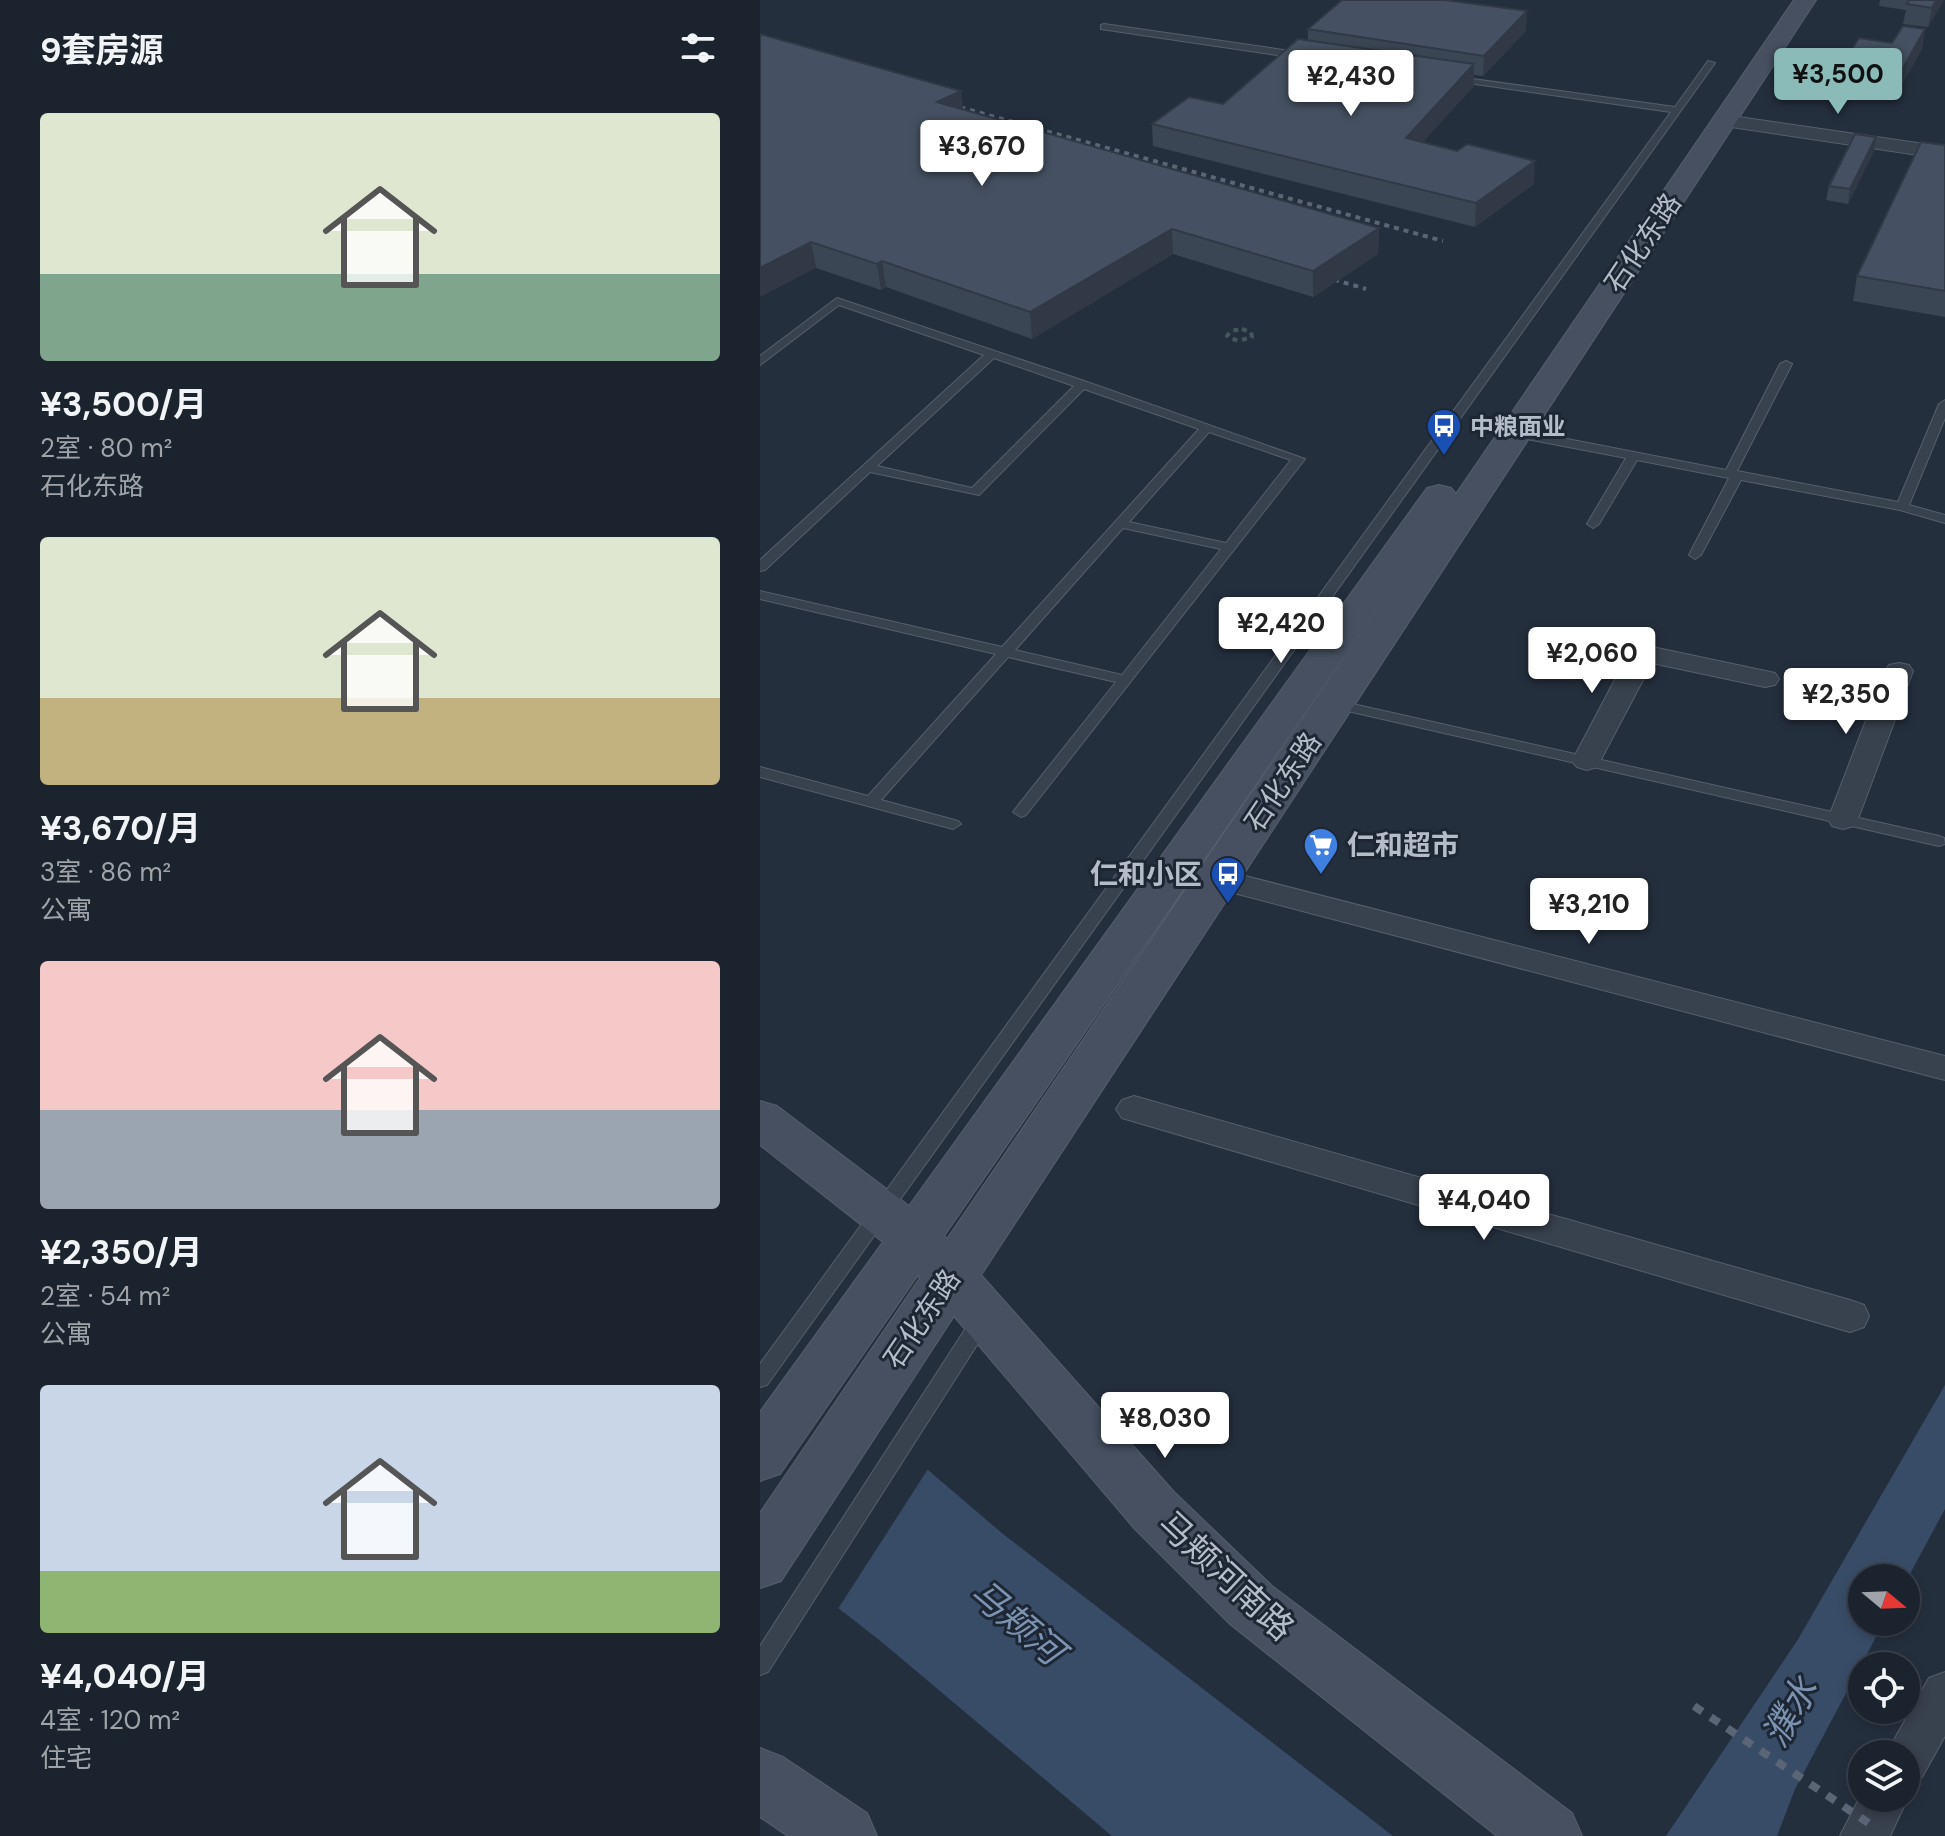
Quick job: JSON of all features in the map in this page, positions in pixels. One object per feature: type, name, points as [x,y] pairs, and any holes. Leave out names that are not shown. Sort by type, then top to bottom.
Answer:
[{"type":"main road","name":"石化东路","points":[[760,1562],[894,1406],[932,1260],[1448,483],[1782,0]]},
{"type":"main road","name":"石化东路","points":[[760,1457],[827,1361],[932,1260],[1218,879],[1805,0]]},
{"type":"main road","name":"马颊河南路","points":[[760,1119],[932,1260],[1154,1510],[1251,1605],[1549,1836]]},
{"type":"main road","points":[[760,1779],[844,1836]]},
{"type":"street","points":[[1725,121],[1945,153]]},
{"type":"street","points":[[1587,761],[1643,653],[1765,679]]},
{"type":"street","points":[[1843,819],[1899,671]]},
{"type":"street","points":[[1218,879],[1945,1068]]},
{"type":"street","points":[[1134,1109],[1850,1316]]},
{"type":"street","points":[[1918,1740],[1945,1693]]},
{"type":"street","points":[[1864,1836],[1877,1812]]},
{"type":"lane","points":[[1104,27],[1321,58]]},
{"type":"lane","points":[[760,1665],[796,1608],[894,1406],[932,1260],[1677,110],[1711,63]]},
{"type":"lane","points":[[1445,76],[1677,110]]},
{"type":"lane","points":[[760,362],[837,301],[1299,459],[1021,812]]},
{"type":"lane","points":[[760,567],[993,353]]},
{"type":"lane","points":[[1695,555],[1786,364]]},
{"type":"lane","points":[[868,468],[975,492],[1083,384]]},
{"type":"lane","points":[[1902,507],[1945,404]]},
{"type":"lane","points":[[871,802],[1207,427]]},
{"type":"lane","points":[[1516,433],[1902,507],[1945,519]]},
{"type":"lane","points":[[1593,524],[1634,455]]},
{"type":"lane","points":[[1120,524],[1229,547]]},
{"type":"lane","points":[[760,595],[1125,680]]},
{"type":"lane","points":[[1335,704],[1939,841]]},
{"type":"lane","points":[[760,772],[953,824]]},
{"type":"lane","points":[[760,1379],[817,1299],[932,1260]]},
{"type":"path","points":[[1248,330],[1253,335],[1243,341],[1232,340],[1227,336],[1231,331],[1248,330]]},
{"type":"water","name":"马颊河","points":[[760,1343],[874,1424],[1003,1534],[1393,1836],[1112,1836],[883,1643],[760,1547]]},
{"type":"water","name":"濮水","points":[[1945,1385],[1945,1509],[1915,1564],[1848,1564],[1848,1636],[1877,1636],[1868,1652],[1848,1652],[1848,1690],[1795,1789],[1777,1836],[1666,1836],[1797,1641]]},
{"type":"pier","points":[[760,1339],[877,1421],[930,1466],[836,1612],[760,1553]]},
{"type":"building","points":[[1342,0],[1445,0],[1527,11],[1484,56],[1308,29]]},
{"type":"building","points":[[1909,0],[1936,0],[1932,8],[1907,4]]},
{"type":"building","points":[[1903,26],[1925,29],[1903,68],[1845,60],[1859,38],[1892,43]]},
{"type":"building","points":[[760,34],[961,91],[937,102],[1379,228],[1313,271],[1172,229],[1030,312],[882,261],[877,264],[811,242],[760,268]]},
{"type":"building","points":[[1298,39],[1474,64],[1406,138],[1457,151],[1467,144],[1535,161],[1476,203],[1152,124],[1189,97],[1223,104]]},
{"type":"building","points":[[1855,134],[1876,137],[1850,189],[1829,186]]},
{"type":"building","points":[[1921,142],[1945,145],[1945,291],[1857,276]]},
{"type":"railway","points":[[941,102],[1443,241]]},
{"type":"railway","points":[[1315,274],[1366,289]]},
{"type":"railway","points":[[1694,1706],[1870,1824]]},
{"type":"place","name":"中粮面业","points":[[1444,457]]},
{"type":"place","name":"仁和超市","points":[[1321,876]]},
{"type":"place","name":"仁和小区","points":[[1228,905]]}]
